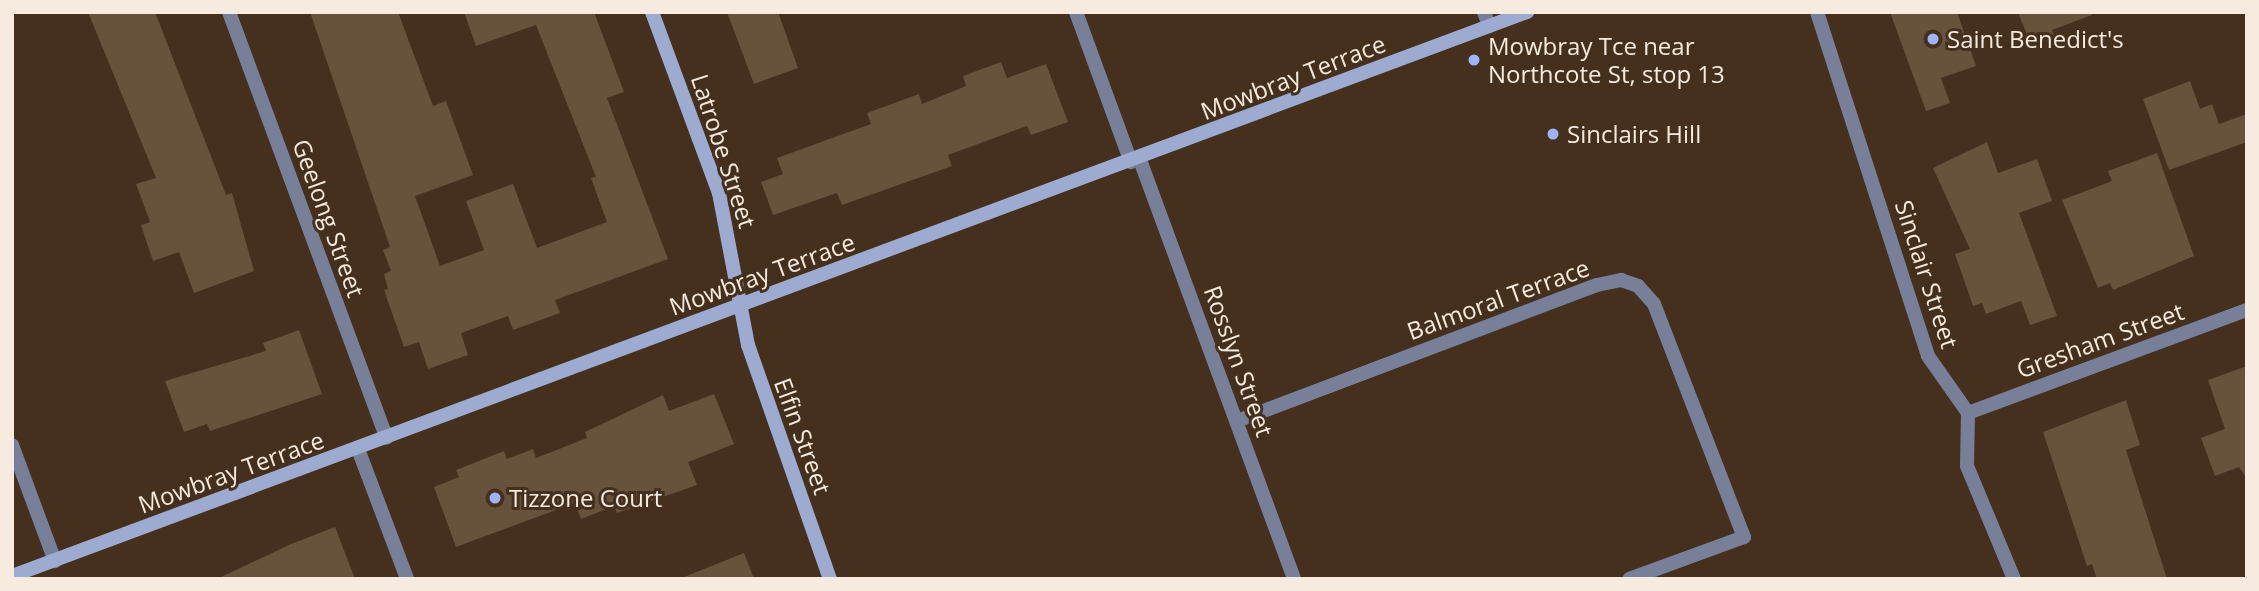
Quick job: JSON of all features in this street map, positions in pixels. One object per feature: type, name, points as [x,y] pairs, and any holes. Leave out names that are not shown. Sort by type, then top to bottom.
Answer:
[{"type":"street","name":"Geelong Street","points":[[229,12],[387,438]]},
{"type":"street","name":"Latrobe Street","points":[[652,12],[719,193],[739,307]]},
{"type":"street","name":"Rosslyn Street","points":[[1076,12],[1237,421],[1294,579]]},
{"type":"street","name":"Mowbray Terrace","points":[[15,577],[1136,161],[1487,19],[1527,12]]},
{"type":"street","name":"Sinclair Street","points":[[1817,12],[1928,356],[1968,413]]},
{"type":"street","name":"Balmoral Terrace","points":[[1237,421],[1620,281],[1638,286],[1654,304],[1744,537],[1629,579]]},
{"type":"street","name":"Elfin Street","points":[[739,307],[760,385],[830,579]]},
{"type":"street","name":"Gresham Street","points":[[1968,413],[2247,310]]},
{"type":"street","points":[[1968,413],[1967,466],[2014,579]]},
{"type":"street","points":[[12,445],[55,561]]},
{"type":"street","points":[[358,449],[407,579]]},
{"type":"building","points":[[88,12],[155,12],[226,195],[232,193],[254,271],[194,293],[179,252],[153,261],[141,225],[150,222],[136,184],[156,178]]},
{"type":"building","points":[[310,12],[398,12],[433,106],[446,101],[473,175],[415,196],[440,266],[484,250],[466,201],[513,184],[537,248],[607,222],[591,178],[596,177],[536,25],[476,46],[464,12],[594,12],[624,92],[607,98],[668,259],[555,300],[560,313],[513,330],[508,316],[461,333],[468,355],[428,369],[419,342],[404,347],[384,290],[388,289],[384,274],[391,271],[383,250],[390,247]]},
{"type":"building","points":[[727,12],[778,12],[798,68],[754,84]]},
{"type":"building","name":"Saint Benedict's","points":[[1890,12],[1957,12],[1976,66],[1941,78],[1950,103],[1926,111]]},
{"type":"building","points":[[2018,12],[2092,12],[2092,15],[2052,30],[2054,36],[2031,45]]},
{"type":"building","points":[[1001,62],[1007,78],[1046,64],[1068,122],[1031,135],[1027,126],[948,155],[952,166],[842,205],[837,193],[773,215],[761,182],[783,174],[777,158],[871,124],[867,113],[919,94],[922,104],[966,86],[963,76]]},
{"type":"building","points":[[2190,81],[2200,109],[2212,104],[2219,124],[2247,114],[2247,142],[2169,170],[2143,99]]},
{"type":"building","points":[[1987,142],[1998,173],[2037,159],[2052,201],[2019,213],[2057,316],[2030,325],[2021,301],[1986,314],[1982,303],[1973,306],[1955,254],[1970,249],[1933,168]]},
{"type":"building","points":[[2157,153],[2194,256],[2113,290],[2110,283],[2098,288],[2062,200],[2112,181],[2108,171]]},
{"type":"building","points":[[299,330],[322,394],[210,431],[207,424],[184,432],[165,381],[266,351],[263,343]]},
{"type":"building","points":[[2247,366],[2247,479],[2239,467],[2215,476],[2201,438],[2225,429],[2208,380]]},
{"type":"building","points":[[714,394],[734,444],[688,462],[697,485],[617,513],[614,506],[581,519],[575,503],[456,547],[434,487],[459,477],[456,470],[504,451],[507,459],[533,449],[536,458],[587,438],[585,432],[663,395],[669,411]]},
{"type":"building","points":[[2126,400],[2140,445],[2126,450],[2167,579],[2097,579],[2092,564],[2087,566],[2043,432]]},
{"type":"building","points":[[335,527],[355,579],[217,579],[291,544]]},
{"type":"building","points":[[744,553],[754,579],[684,579],[684,577]]},
{"type":"place","name":"Saint Benedict's","points":[[1933,39]]},
{"type":"place","name":"Mowbray Tce near Northcote St, stop 13","points":[[1474,60]]},
{"type":"place","name":"Sinclairs Hill","points":[[1553,134]]},
{"type":"place","name":"Tizzone Court","points":[[495,498]]}]
